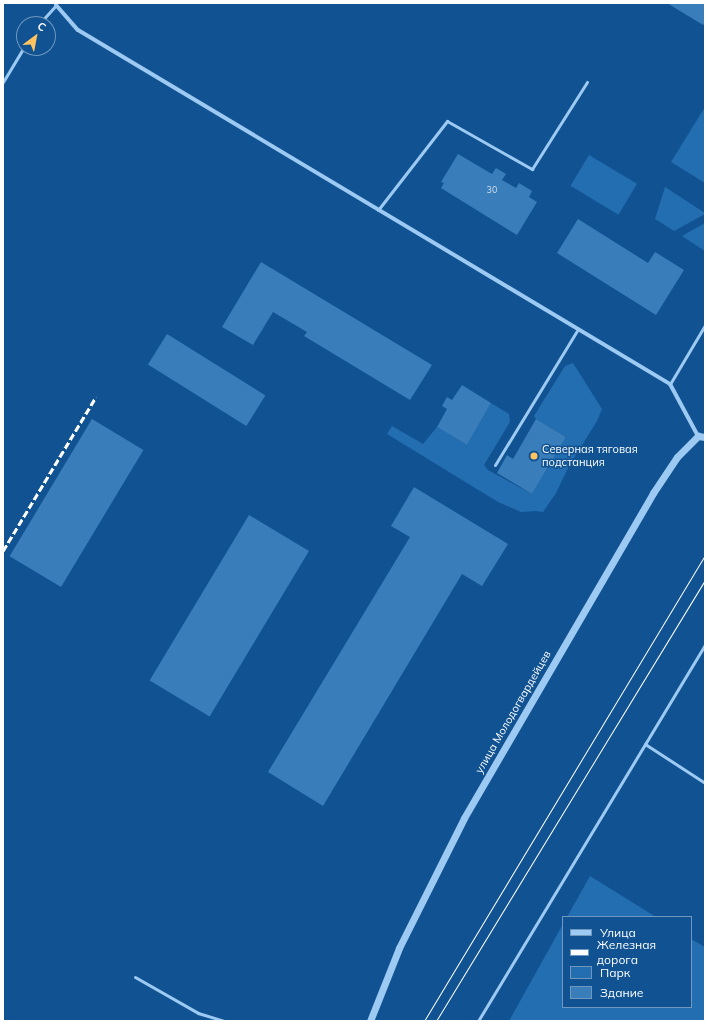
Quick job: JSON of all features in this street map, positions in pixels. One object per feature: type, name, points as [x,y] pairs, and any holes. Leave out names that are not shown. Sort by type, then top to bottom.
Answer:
[{"type":"street","points":[[56,4],[78,30],[670,384],[702,436]]},
{"type":"street","name":"улица Молодогвардейцев","points":[[370,1021],[399,948],[464,818],[653,494],[677,457],[702,436]]},
{"type":"lane","points":[[46,16],[56,4]]},
{"type":"lane","points":[[3,82],[19,56]]},
{"type":"lane","points":[[378,210],[447,120],[532,168],[586,82]]},
{"type":"lane","points":[[670,384],[705,325]]},
{"type":"lane","points":[[495,465],[578,329]]},
{"type":"lane","points":[[478,1021],[705,644]]},
{"type":"lane","points":[[645,744],[705,783]]},
{"type":"lane","points":[[135,978],[198,1013],[224,1021]]},
{"type":"green space","points":[[705,107],[705,183],[671,162]]},
{"type":"green space","points":[[589,155],[637,184],[618,215],[570,186]]},
{"type":"green space","points":[[665,187],[705,214],[674,231],[655,219]]},
{"type":"green space","points":[[705,223],[705,251],[682,236]]},
{"type":"green space","points":[[573,363],[602,409],[597,421],[569,466],[556,493],[543,512],[521,512],[498,502],[387,434],[392,426],[423,444],[437,427],[467,445],[491,403],[509,414],[510,422],[484,465],[488,470],[532,494],[566,437],[536,419],[534,416],[565,366]]},
{"type":"green space","points":[[590,876],[654,916],[568,916]]},
{"type":"green space","points":[[562,926],[562,1008],[692,1008],[692,940],[705,947],[705,1021],[509,1021]]},
{"type":"building","points":[[667,3],[705,3],[705,22],[703,25]]},
{"type":"building","points":[[458,154],[492,174],[496,168],[506,174],[502,180],[516,188],[519,183],[532,191],[529,197],[537,202],[517,235],[441,188],[444,183],[441,182]]},
{"type":"building","points":[[578,219],[648,263],[655,252],[684,270],[656,315],[557,253]]},
{"type":"building","points":[[261,262],[432,365],[410,400],[304,336],[307,332],[273,312],[253,345],[222,327]]},
{"type":"building","points":[[167,334],[265,395],[246,426],[148,365]]},
{"type":"building","points":[[462,385],[491,403],[467,445],[437,427],[447,409],[442,406],[447,397],[452,400]]},
{"type":"building","points":[[92,419],[143,450],[61,587],[10,556]]},
{"type":"building","name":"Северная тяговая подстанция","points":[[536,419],[566,437],[532,494],[497,473],[507,455],[513,459]]},
{"type":"building","points":[[414,487],[508,544],[482,586],[462,574],[323,806],[268,772],[410,537],[391,526]]},
{"type":"building","points":[[249,515],[309,551],[210,716],[150,680]]},
{"type":"tram line","points":[[424,1021],[705,555]]},
{"type":"tram line","points":[[436,1021],[705,580]]},
{"type":"railway","points":[[3,551],[96,397]]},
{"type":"place","name":"Северная тяговая подстанция","points":[[534,456]]}]
